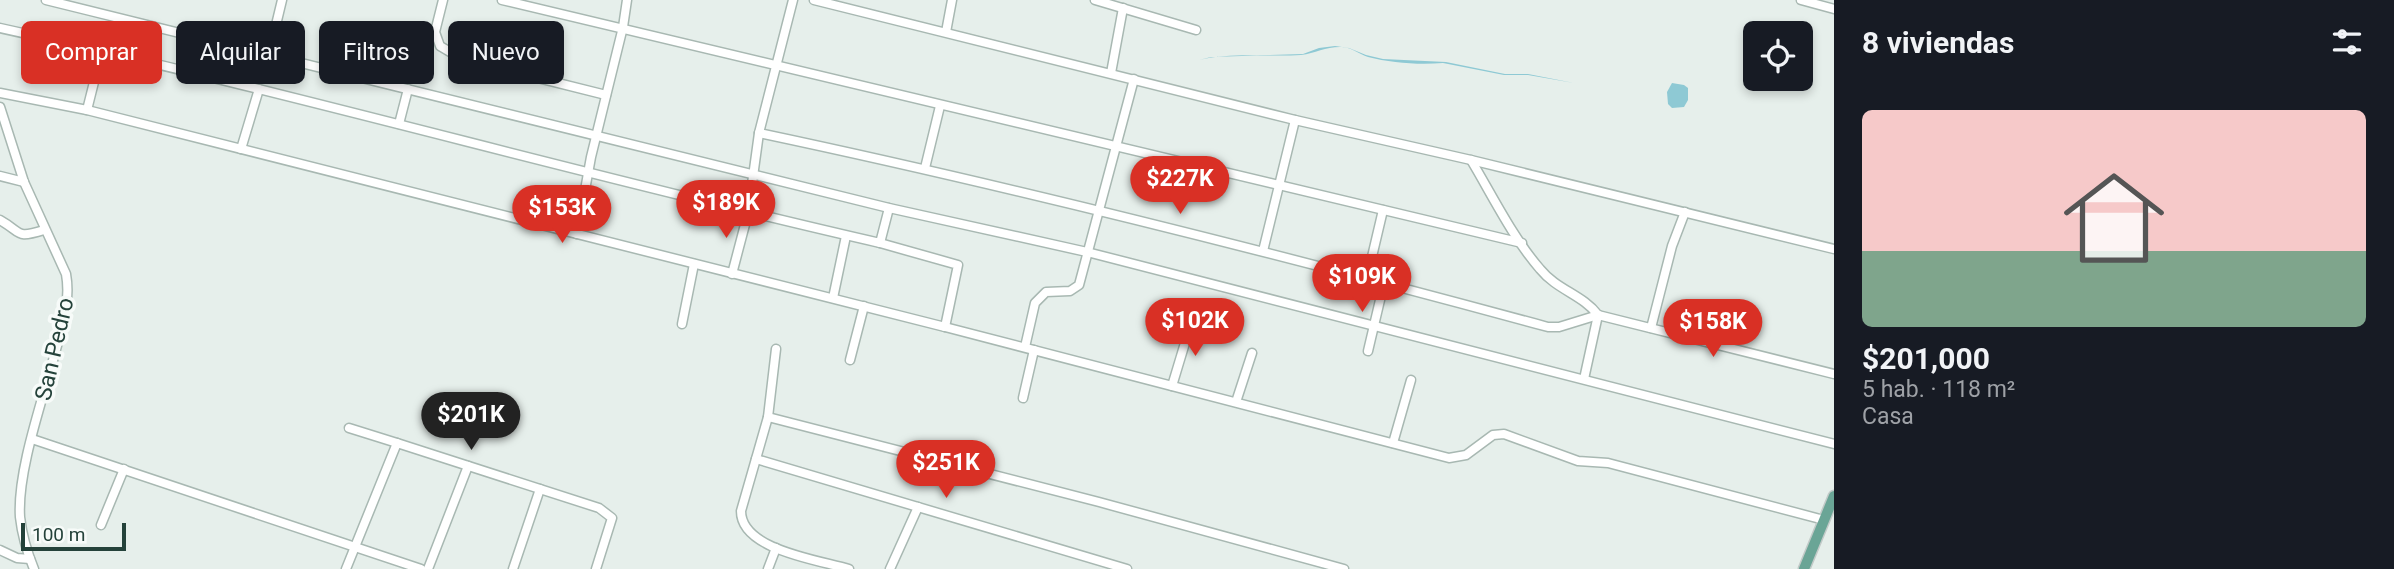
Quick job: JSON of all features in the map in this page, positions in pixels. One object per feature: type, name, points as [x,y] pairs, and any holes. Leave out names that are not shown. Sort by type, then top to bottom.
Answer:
[{"type":"main road","points":[[1804,569],[1834,496]]},
{"type":"street","points":[[46,0],[176,31]]},
{"type":"street","points":[[277,21],[282,0]]},
{"type":"street","points":[[443,0],[435,32],[440,46],[462,60],[606,95]]},
{"type":"street","points":[[502,0],[1522,243]]},
{"type":"street","points":[[577,234],[596,135],[623,27],[627,0]]},
{"type":"street","points":[[732,274],[748,213],[759,133],[793,0]]},
{"type":"street","points":[[814,0],[1296,120],[1834,249]]},
{"type":"street","points":[[946,32],[952,0]]},
{"type":"street","points":[[1095,0],[1196,30]]},
{"type":"street","points":[[1801,0],[1834,9]]},
{"type":"street","points":[[1111,73],[1123,8]]},
{"type":"street","points":[[0,28],[21,33]]},
{"type":"street","points":[[305,63],[889,208],[1087,252],[1834,444]]},
{"type":"street","points":[[162,65],[748,213],[880,243],[958,265],[945,327]]},
{"type":"street","points":[[1023,398],[1035,303],[1046,292],[1070,291],[1079,285],[1134,79]]},
{"type":"street","points":[[87,110],[94,84]]},
{"type":"street","points":[[241,149],[259,89]]},
{"type":"street","points":[[399,124],[408,89]]},
{"type":"street","points":[[0,93],[87,110],[1029,348],[1449,458],[1466,455],[1493,435],[1504,434],[1578,461],[1608,463],[1828,516]]},
{"type":"street","points":[[925,168],[940,106]]},
{"type":"street","name":"San Pedro","points":[[0,107],[24,182],[66,274],[68,288],[65,318],[22,484],[20,516],[25,548],[34,569]]},
{"type":"street","points":[[1263,251],[1296,120]]},
{"type":"street","points":[[759,133],[925,168],[1263,251],[1548,327],[1559,327],[1598,315],[1834,374]]},
{"type":"street","points":[[1471,160],[1539,269],[1557,287],[1591,305],[1598,315],[1584,379]]},
{"type":"street","points":[[0,176],[24,182]]},
{"type":"street","points":[[880,243],[889,208]]},
{"type":"street","points":[[1367,278],[1383,210]]},
{"type":"street","points":[[1651,328],[1672,246],[1685,212]]},
{"type":"street","points":[[0,220],[20,235],[44,230]]},
{"type":"street","points":[[833,298],[846,236]]},
{"type":"street","points":[[682,324],[694,264]]},
{"type":"street","points":[[1368,351],[1384,283]]},
{"type":"street","points":[[850,360],[864,306]]},
{"type":"street","points":[[1172,386],[1191,323]]},
{"type":"street","points":[[776,349],[768,417],[741,511],[741,521],[749,532],[776,548],[849,569]]},
{"type":"street","points":[[1236,402],[1252,353]]},
{"type":"street","points":[[1393,443],[1411,380]]},
{"type":"street","points":[[768,417],[1087,499],[1344,569]]},
{"type":"street","points":[[349,428],[598,508],[612,518],[596,569]]},
{"type":"street","points":[[32,439],[421,569]]},
{"type":"street","points":[[346,569],[397,443]]},
{"type":"street","points":[[756,459],[1127,569]]},
{"type":"street","points":[[428,569],[468,466]]},
{"type":"street","points":[[101,525],[124,469]]},
{"type":"street","points":[[513,569],[540,489]]},
{"type":"street","points":[[890,569],[918,507]]},
{"type":"street","points":[[768,569],[776,548]]},
{"type":"street","points":[[0,550],[16,558],[30,559]]},
{"type":"water","points":[[1342,47],[1301,55],[1262,55],[1303,54],[1319,48]]},
{"type":"water","points":[[1346,48],[1383,59],[1446,62],[1505,74],[1528,74],[1574,83],[1528,75],[1504,75],[1443,63],[1386,61],[1368,57]]},
{"type":"water","points":[[1672,83],[1688,88],[1688,100],[1684,107],[1672,108],[1668,104],[1667,92]]}]
